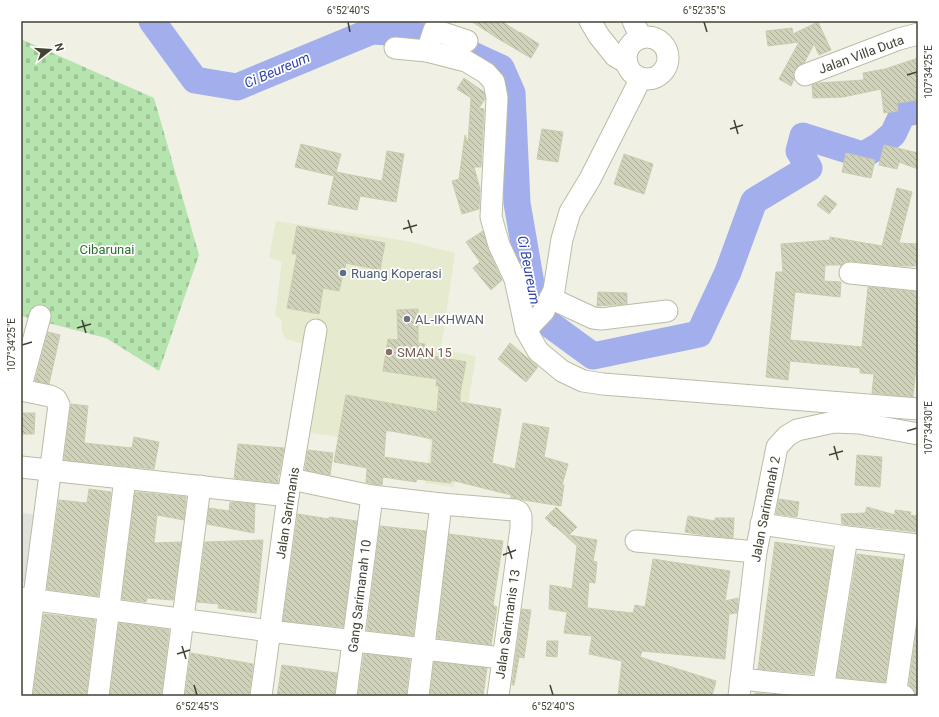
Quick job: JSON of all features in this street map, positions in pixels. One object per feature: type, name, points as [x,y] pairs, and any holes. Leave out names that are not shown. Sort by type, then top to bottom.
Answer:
[{"type":"street","points":[[590,21],[599,36],[615,56],[627,62]]},
{"type":"street","points":[[637,29],[648,37],[659,41],[665,48],[667,54],[667,63],[662,73],[656,77],[648,79],[641,78],[633,73],[627,62],[628,50],[637,29]]},
{"type":"street","points":[[429,43],[434,30],[468,41]]},
{"type":"street","name":"Jalan Villa Duta","points":[[805,75],[899,39],[918,34]]},
{"type":"street","points":[[395,48],[429,43],[466,61],[486,73],[494,82],[497,98],[491,218],[499,245],[515,279],[539,315]]},
{"type":"street","points":[[641,78],[590,179],[570,212],[562,239],[554,290],[539,315],[538,351],[562,371],[583,381],[602,384],[918,405]]},
{"type":"street","points":[[850,273],[918,280]]},
{"type":"street","points":[[539,315],[586,315],[601,319],[667,311]]},
{"type":"street","points":[[21,386],[40,316]]},
{"type":"street","name":"Jalan Sarimanis","points":[[261,696],[290,488],[316,330]]},
{"type":"street","points":[[21,390],[50,396],[56,399],[59,405],[50,469],[27,599],[21,696]]},
{"type":"street","name":"Jalan Sarimanah 2","points":[[740,688],[756,552],[777,447],[787,436],[797,430],[834,422],[859,423],[918,434]]},
{"type":"street","points":[[21,467],[200,486],[290,488],[441,504],[418,696]]},
{"type":"street","points":[[98,696],[125,478]]},
{"type":"street","points":[[173,696],[200,486]]},
{"type":"street","name":"Gang Sarimanah 10","points":[[346,696],[372,496]]},
{"type":"street","name":"Jalan Sarimanis 13","points":[[441,504],[515,510],[521,514],[521,528],[498,696]]},
{"type":"street","points":[[740,688],[898,696],[917,545],[847,537],[761,524]]},
{"type":"street","points":[[823,692],[847,537]]},
{"type":"street","points":[[636,541],[756,552]]},
{"type":"street","points":[[27,599],[270,631],[502,658]]},
{"type":"shaded area","name":"SMAN 15","points":[[276,221],[407,241],[455,253],[441,349],[476,356],[454,487],[425,483],[431,442],[410,425],[393,432],[340,437],[304,432],[304,344],[285,339],[282,331],[281,319],[275,315],[282,262],[269,257]]},
{"type":"shaded area","points":[[21,513],[38,515],[30,583],[21,582]]},
{"type":"green space","name":"Cibarunai","points":[[21,39],[154,98],[199,255],[159,371],[106,338],[21,316]]},
{"type":"building","points":[[471,21],[501,21],[539,44],[531,58]]},
{"type":"building","points":[[818,22],[831,50],[819,55],[814,44],[804,63],[795,68],[793,74],[794,80],[791,86],[779,79],[799,42],[768,46],[766,31],[792,28],[793,34]]},
{"type":"building","points":[[918,58],[918,100],[897,103],[898,111],[884,113],[881,89],[843,97],[813,98],[812,85],[818,83],[864,80],[863,73],[885,69]]},
{"type":"building","points":[[464,78],[484,92],[485,99],[479,108],[484,109],[481,167],[474,167],[480,189],[479,209],[462,214],[452,181],[459,179],[465,135],[468,143],[471,98],[457,89]]},
{"type":"building","points":[[542,129],[563,132],[558,162],[537,159]]},
{"type":"building","points":[[301,144],[341,154],[336,172],[382,181],[387,151],[404,154],[396,202],[360,196],[357,210],[328,204],[334,176],[295,167]]},
{"type":"building","points":[[884,145],[918,153],[918,169],[899,162],[897,169],[879,165]]},
{"type":"building","points":[[846,153],[875,160],[871,178],[842,172]]},
{"type":"building","points":[[624,154],[653,164],[644,194],[614,184]]},
{"type":"building","points":[[897,188],[912,192],[899,243],[918,244],[918,266],[901,266],[851,261],[845,262],[841,265],[825,265],[824,281],[841,282],[840,297],[795,292],[790,340],[862,347],[868,287],[918,292],[918,347],[913,397],[872,393],[874,374],[860,373],[860,368],[790,361],[788,380],[766,377],[776,272],[783,272],[781,244],[830,240],[830,237],[882,246]]},
{"type":"building","points":[[825,195],[837,204],[829,214],[817,205]]},
{"type":"building","points":[[297,226],[385,243],[380,270],[346,263],[339,291],[323,288],[319,314],[287,308],[297,254],[292,254]]},
{"type":"building","points":[[483,231],[488,250],[502,280],[491,290],[473,268],[480,262],[466,242]]},
{"type":"building","points":[[598,292],[627,293],[627,304],[597,306]]},
{"type":"building","points":[[418,309],[418,343],[425,344],[424,354],[466,362],[460,402],[501,409],[492,463],[515,469],[523,423],[549,428],[544,457],[568,464],[562,485],[564,485],[561,506],[511,498],[511,495],[451,480],[451,483],[417,479],[416,482],[383,477],[382,485],[374,484],[366,482],[367,468],[334,462],[346,395],[437,412],[439,386],[436,386],[437,379],[383,371],[388,339],[398,340],[397,310]],"holes":[[[386,430],[433,439],[431,464],[384,457]]]},
{"type":"building","points":[[48,332],[60,335],[49,384],[35,381]]},
{"type":"building","points":[[510,343],[538,367],[526,382],[498,359]]},
{"type":"building","points":[[71,404],[88,406],[84,443],[132,448],[134,437],[159,442],[154,469],[64,460]]},
{"type":"building","points":[[21,413],[35,413],[34,434],[21,434]]},
{"type":"building","points":[[238,444],[284,448],[279,475],[278,474],[278,483],[234,478]]},
{"type":"building","points":[[308,450],[333,453],[330,475],[305,470]]},
{"type":"building","points":[[857,455],[882,457],[880,487],[855,485]]},
{"type":"building","points":[[89,489],[111,492],[98,596],[47,589],[59,500],[87,503]]},
{"type":"building","points":[[135,492],[186,497],[184,520],[157,515],[154,543],[181,542],[173,600],[147,598],[146,602],[122,599]]},
{"type":"building","points":[[779,499],[799,502],[797,517],[776,514]]},
{"type":"building","points":[[230,502],[255,504],[254,533],[207,524],[209,508],[229,511]]},
{"type":"building","points":[[556,507],[577,527],[569,535],[597,540],[593,561],[597,562],[595,583],[589,582],[587,608],[633,613],[635,605],[645,607],[653,559],[730,571],[725,601],[738,598],[737,613],[729,614],[725,659],[642,651],[640,657],[716,681],[712,696],[618,696],[622,661],[589,654],[592,636],[564,633],[567,612],[549,609],[550,585],[572,589],[577,546],[545,518]]},
{"type":"building","points":[[867,507],[895,515],[895,510],[911,512],[910,515],[918,516],[918,532],[842,524],[841,514],[865,513]]},
{"type":"building","points":[[298,514],[329,519],[329,517],[357,521],[343,627],[283,621]]},
{"type":"building","points":[[688,516],[715,521],[715,518],[734,518],[733,538],[685,532]]},
{"type":"building","points":[[380,526],[426,531],[413,636],[367,630]]},
{"type":"building","points":[[449,534],[503,541],[493,605],[497,607],[491,645],[437,638]]},
{"type":"building","points":[[263,540],[256,613],[218,608],[219,604],[197,602],[205,542]]},
{"type":"building","points":[[775,542],[833,550],[813,674],[758,669]]},
{"type":"building","points":[[857,554],[903,560],[885,682],[837,677]]},
{"type":"building","points":[[522,609],[531,610],[524,658],[519,657],[514,685],[512,685]]},
{"type":"building","points":[[44,614],[95,620],[86,696],[33,696]]},
{"type":"building","points":[[918,621],[918,694],[915,694],[915,691],[909,685]]},
{"type":"building","points":[[119,623],[169,630],[161,696],[110,695]]},
{"type":"building","points":[[547,641],[558,641],[557,657],[546,656]]},
{"type":"building","points":[[191,653],[253,664],[249,696],[185,696]]},
{"type":"building","points":[[364,654],[410,659],[406,696],[358,696]]},
{"type":"building","points":[[434,662],[487,668],[483,696],[430,696]]},
{"type":"building","points":[[282,665],[337,673],[334,696],[277,696]]},
{"type":"building","points":[[755,693],[788,696],[755,696]]},
{"type":"waterway","name":"Ci Beureum","points":[[152,21],[195,80],[237,87],[372,31],[405,33],[442,41],[501,68],[512,93],[517,203],[535,307],[541,318],[593,356],[699,334],[728,272],[754,201],[809,168],[799,151],[803,136],[863,155],[879,146],[893,134],[903,113],[918,111]]},
{"type":"place","name":"Ruang Koperasi","points":[[343,273]]},
{"type":"place","name":"AL-IKHWAN","points":[[407,319]]},
{"type":"place","name":"SMAN 15","points":[[389,352]]}]
